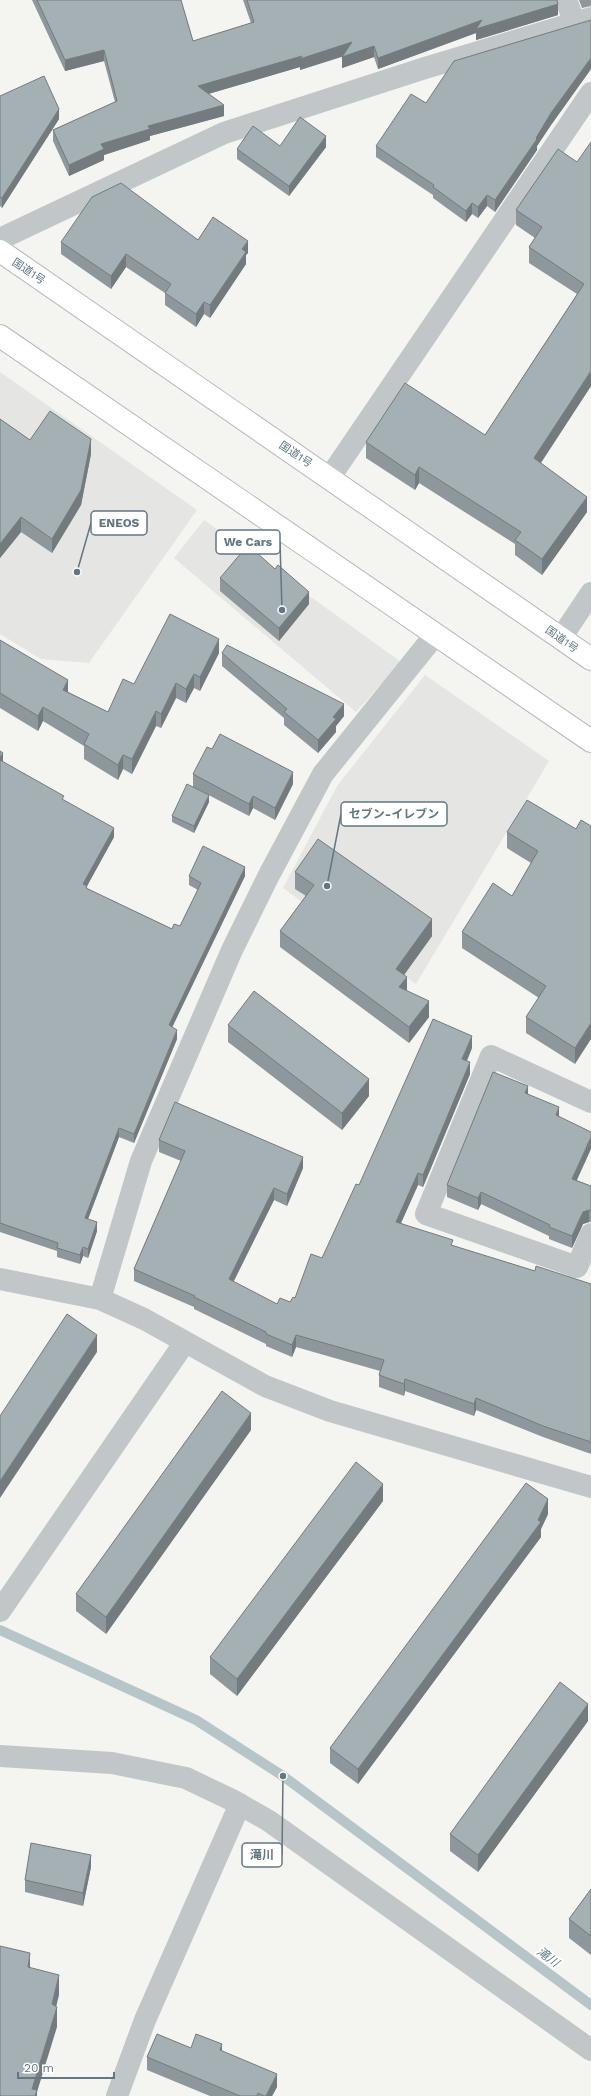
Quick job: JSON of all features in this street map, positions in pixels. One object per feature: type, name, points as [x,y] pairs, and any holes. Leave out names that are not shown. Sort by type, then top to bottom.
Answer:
[{"type":"highway","name":"国道1号","points":[[0,251],[591,658]]},
{"type":"highway","points":[[0,336],[591,742]]},
{"type":"street","points":[[0,239],[224,133],[425,68],[583,20],[566,0]]},
{"type":"street","points":[[330,477],[591,93]]},
{"type":"street","points":[[561,638],[591,593]]},
{"type":"street","points":[[100,1299],[141,1161],[232,950],[268,875],[323,774],[435,635]]},
{"type":"street","points":[[591,1102],[491,1056],[426,1214],[577,1267],[591,1234]]},
{"type":"street","points":[[0,1279],[100,1299],[144,1319],[265,1386],[330,1411],[591,1488]]},
{"type":"street","points":[[1,1610],[185,1342]]},
{"type":"street","points":[[0,1756],[112,1763],[186,1778],[240,1804],[269,1821],[591,2050]]},
{"type":"street","points":[[117,2096],[145,2020],[240,1804]]},
{"type":"shaded area","points":[[0,372],[197,510],[89,663],[41,659],[0,634]]},
{"type":"shaded area","points":[[204,520],[401,662],[356,712],[174,558]]},
{"type":"shaded area","points":[[425,675],[549,761],[416,984],[283,888],[337,786]]},
{"type":"building","points":[[37,0],[181,0],[193,41],[254,22],[247,0],[557,0],[558,4],[476,29],[482,20],[378,58],[374,46],[342,57],[352,42],[300,59],[302,56],[198,86],[224,105],[148,126],[150,129],[101,144],[104,149],[69,165],[53,130],[117,101],[104,50],[65,60]]},
{"type":"building","points":[[591,20],[591,58],[551,113],[536,138],[537,139],[495,200],[487,195],[478,207],[472,203],[466,211],[433,187],[434,185],[376,146],[411,94],[426,103],[454,61]]},
{"type":"building","points":[[44,76],[59,109],[2,198],[0,197],[0,96]]},
{"type":"building","points":[[300,117],[326,136],[289,186],[237,149],[253,126],[280,146]]},
{"type":"building","points":[[591,142],[591,371],[534,458],[587,497],[542,559],[515,540],[521,532],[419,467],[415,475],[366,442],[405,383],[485,435],[584,284],[529,247],[542,227],[516,210],[558,149],[577,162]]},
{"type":"building","points":[[121,183],[198,240],[213,217],[248,241],[242,249],[246,252],[210,305],[204,302],[196,314],[165,293],[171,284],[126,254],[111,276],[61,242],[92,197]]},
{"type":"building","points":[[50,411],[91,439],[81,490],[52,539],[21,517],[0,544],[0,419],[30,440]]},
{"type":"building","points":[[248,545],[275,569],[278,565],[309,592],[279,628],[220,578]]},
{"type":"building","points":[[170,614],[219,639],[200,677],[194,674],[186,689],[176,683],[161,714],[156,711],[132,759],[123,755],[118,765],[84,744],[89,734],[43,707],[38,716],[0,693],[0,640],[68,680],[63,690],[108,712],[123,679],[134,684]]},
{"type":"building","points":[[227,645],[344,704],[333,717],[336,719],[318,740],[284,712],[287,709],[222,653]]},
{"type":"building","points":[[220,734],[293,772],[275,808],[253,796],[249,804],[193,774],[207,747],[212,749]]},
{"type":"building","points":[[0,751],[3,753],[0,758]]},
{"type":"building","points":[[0,760],[64,796],[62,799],[114,828],[83,884],[87,886],[86,888],[172,929],[174,924],[180,926],[201,883],[189,876],[203,846],[245,867],[169,1025],[177,1030],[134,1134],[119,1128],[85,1218],[97,1222],[88,1249],[83,1247],[80,1255],[57,1248],[58,1243],[0,1223]]},
{"type":"building","points":[[187,784],[209,795],[194,826],[172,816]]},
{"type":"building","points":[[527,800],[576,829],[581,820],[591,826],[591,1023],[575,1048],[526,1017],[546,986],[462,932],[493,883],[512,896],[538,851],[507,832]]},
{"type":"building","points":[[318,839],[432,919],[396,969],[407,977],[399,987],[429,1001],[409,1027],[280,931],[314,885],[295,872]]},
{"type":"building","points":[[254,991],[369,1079],[342,1113],[228,1025]]},
{"type":"building","points":[[433,1019],[472,1036],[462,1059],[470,1062],[423,1175],[418,1173],[396,1222],[453,1240],[451,1245],[535,1271],[536,1266],[591,1284],[591,1442],[543,1426],[476,1398],[474,1404],[405,1379],[404,1384],[379,1375],[384,1360],[296,1335],[292,1345],[266,1334],[266,1332],[194,1297],[195,1296],[134,1269],[185,1151],[159,1140],[175,1102],[303,1157],[287,1194],[274,1188],[229,1279],[277,1304],[280,1298],[290,1302],[293,1297],[295,1298],[311,1254],[322,1258],[356,1184],[359,1185]]},
{"type":"building","points":[[493,1072],[528,1086],[525,1093],[559,1107],[556,1115],[591,1132],[591,1137],[572,1179],[591,1186],[591,1210],[583,1212],[572,1236],[549,1227],[550,1225],[481,1192],[478,1198],[447,1185]]},
{"type":"building","points":[[67,1314],[97,1335],[0,1481],[0,1416]]},
{"type":"building","points":[[222,1391],[251,1413],[106,1617],[76,1594]]},
{"type":"building","points":[[356,1462],[383,1484],[237,1679],[210,1657]]},
{"type":"building","points":[[526,1483],[548,1499],[538,1520],[541,1522],[358,1769],[330,1748]]},
{"type":"building","points":[[560,1682],[588,1704],[478,1855],[450,1834]]},
{"type":"building","points":[[31,1843],[91,1855],[83,1893],[25,1880]]},
{"type":"building","points":[[591,1889],[591,1936],[569,1919]]},
{"type":"building","points":[[0,1946],[30,1953],[28,1967],[59,1975],[52,2004],[57,2007],[32,2089],[37,2090],[35,2096],[0,2096]]},
{"type":"building","points":[[157,2034],[191,2048],[196,2034],[222,2044],[220,2050],[277,2074],[266,2096],[258,2093],[257,2096],[240,2096],[147,2057]]},
{"type":"waterway","name":"滝川","points":[[0,1630],[196,1720],[283,1776],[591,2005]]},
{"type":"place","name":"ENEOS","points":[[77,572]]},
{"type":"place","name":"We Cars","points":[[282,610]]},
{"type":"place","name":"セブン-イレブン","points":[[327,886]]},
{"type":"place","name":"滝川","points":[[283,1776]]}]
